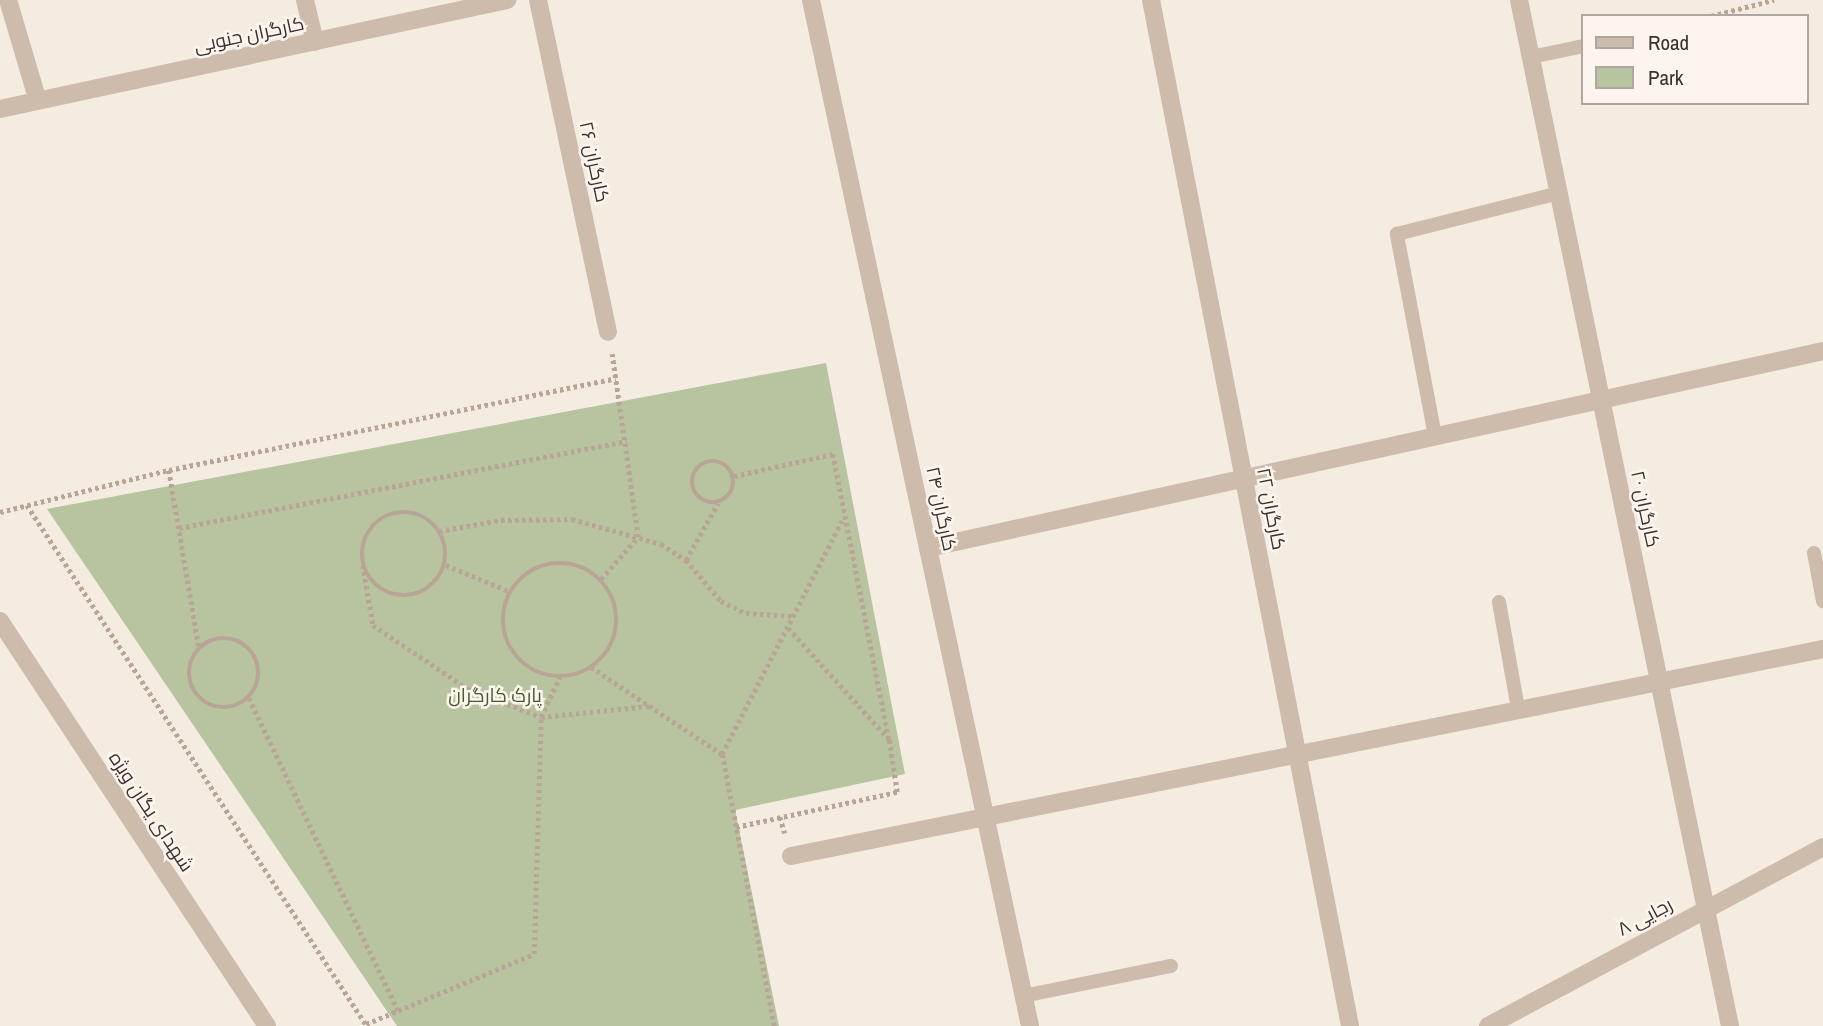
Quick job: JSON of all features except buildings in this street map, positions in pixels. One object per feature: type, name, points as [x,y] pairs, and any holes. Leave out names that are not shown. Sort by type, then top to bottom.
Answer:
[{"type":"street","points":[[8,0],[38,101]]},
{"type":"street","points":[[305,0],[315,42]]},
{"type":"street","name":"کارگران جنوبی","points":[[0,109],[507,0]]},
{"type":"street","name":"کارگران ۲۶","points":[[538,0],[608,332]]},
{"type":"street","name":"کارگران ۲۴","points":[[811,0],[1030,1026]]},
{"type":"street","name":"کارگران ۲۲","points":[[1150,0],[1350,1026]]},
{"type":"street","name":"کارگران ۲۰","points":[[1519,0],[1730,1026]]},
{"type":"street","points":[[928,548],[1823,351]]},
{"type":"street","name":"شهدای یگان ویژه","points":[[0,621],[267,1026]]},
{"type":"street","points":[[792,856],[985,814],[1823,649]]},
{"type":"street","name":"رجایی ۸","points":[[1488,1026],[1823,848]]},
{"type":"lane","points":[[1531,57],[1582,46]]},
{"type":"lane","points":[[1434,436],[1397,234],[1559,193]]},
{"type":"lane","points":[[1814,552],[1823,601]]},
{"type":"lane","points":[[1499,603],[1518,709]]},
{"type":"lane","points":[[1023,996],[1171,965]]},
{"type":"path","points":[[1719,14],[1774,0]]},
{"type":"path","points":[[601,579],[638,537],[627,441],[608,332]]},
{"type":"path","points":[[0,512],[169,470],[616,378]]},
{"type":"path","points":[[179,528],[627,441]]},
{"type":"path","points":[[734,476],[833,454],[897,792],[736,827]]},
{"type":"path","points":[[719,502],[698,497],[692,476],[707,461],[719,461],[734,476]]},
{"type":"path","points":[[169,470],[199,648],[190,664],[190,682],[199,698],[215,708],[234,708],[249,698],[258,682],[259,664],[249,648],[224,639],[199,648]]},
{"type":"path","points":[[686,560],[719,502],[728,497],[734,476]]},
{"type":"path","points":[[27,505],[366,1025],[534,954],[541,717],[560,676]]},
{"type":"path","points":[[363,565],[374,584],[394,595],[416,595],[435,584],[446,565],[446,543],[439,531],[415,512],[393,512],[374,523],[363,542],[363,565],[373,625],[468,690],[541,717],[649,706]]},
{"type":"path","points":[[439,531],[501,520],[572,519],[638,537],[686,560],[721,601],[746,613],[792,616]]},
{"type":"path","points":[[774,1026],[722,754],[844,519]]},
{"type":"path","points":[[545,564],[575,564],[601,579],[616,605],[616,635],[601,661],[575,676],[545,676],[519,661],[504,635],[504,605],[519,579],[545,564]]},
{"type":"path","points":[[446,565],[511,592]]},
{"type":"path","points":[[787,627],[889,740]]},
{"type":"path","points":[[591,667],[722,754]]},
{"type":"path","points":[[249,698],[398,1011]]},
{"type":"green space","name":"پارک کارگران","points":[[826,363],[905,774],[735,810],[779,1026],[397,1026],[47,509]]}]
